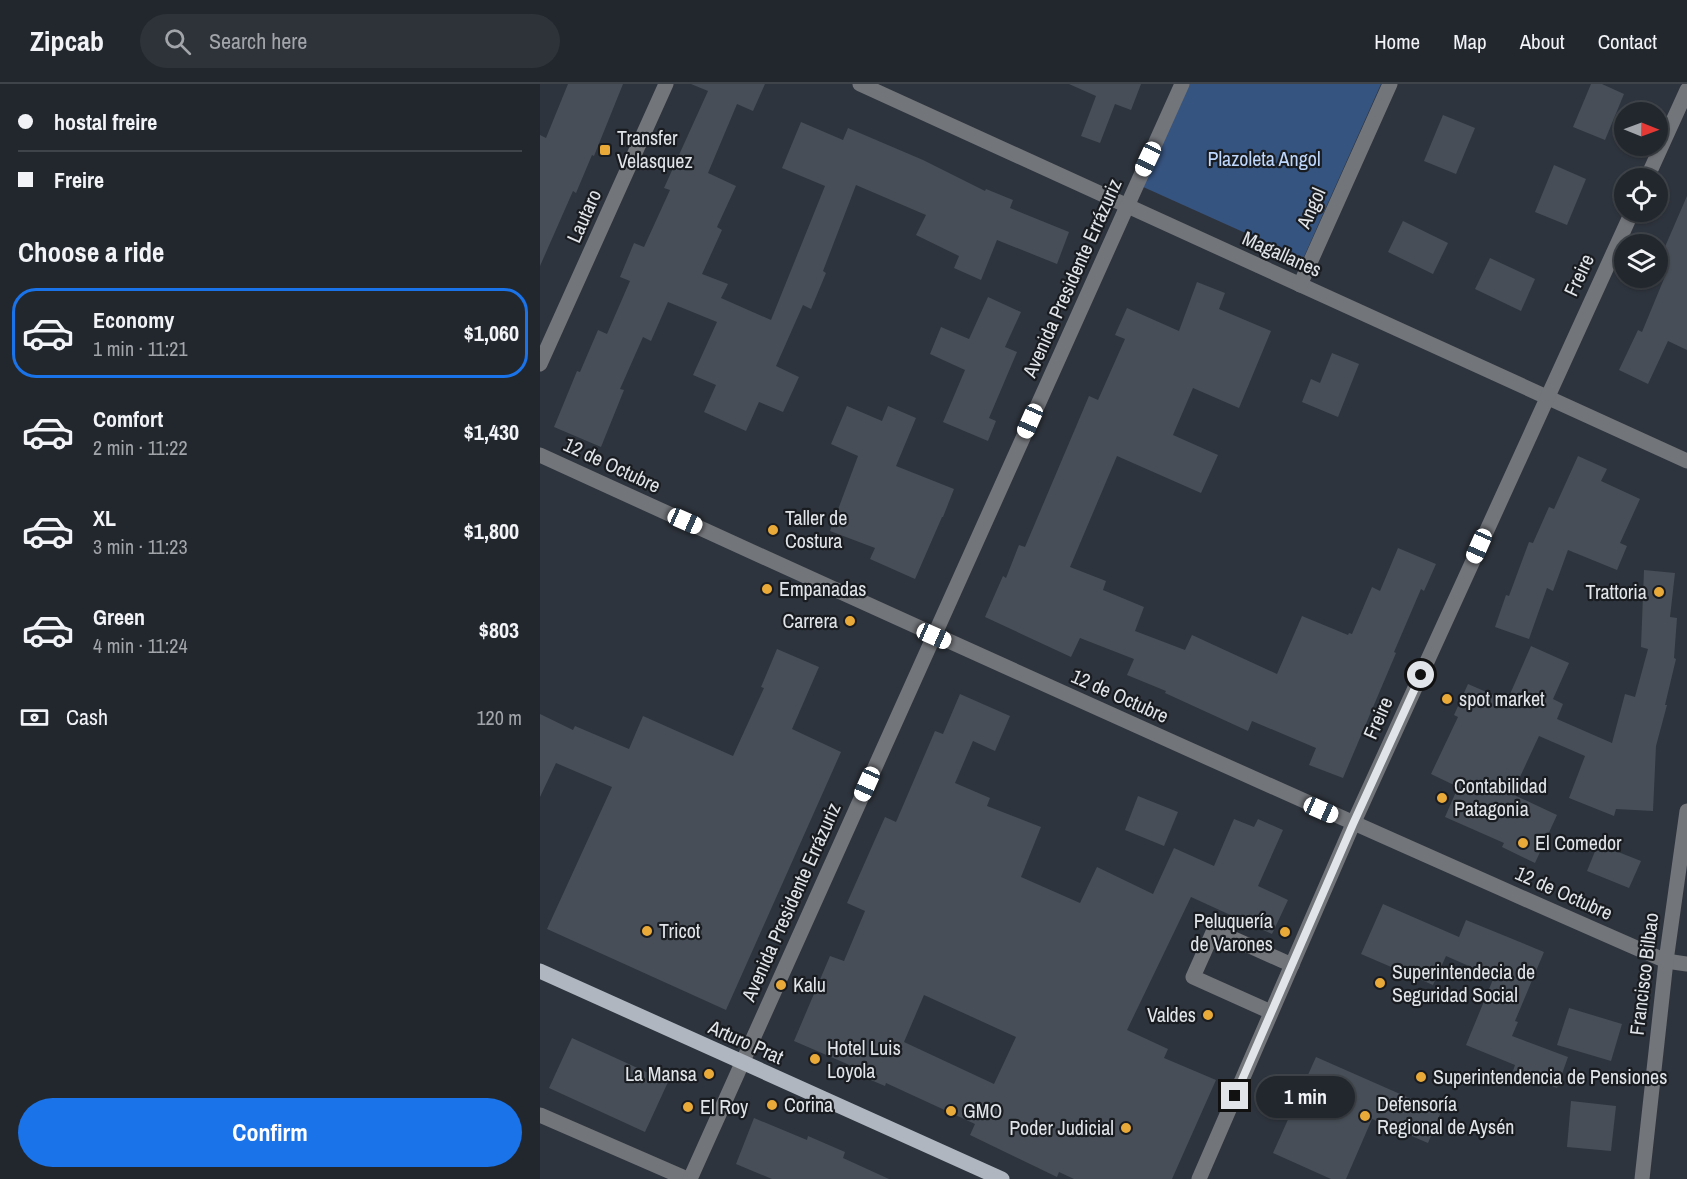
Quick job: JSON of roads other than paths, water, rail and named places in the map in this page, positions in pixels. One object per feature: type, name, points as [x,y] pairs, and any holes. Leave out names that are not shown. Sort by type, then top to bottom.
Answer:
[{"type":"main road","name":"Arturo Prat","points":[[540,971],[1002,1179]]},
{"type":"street","name":"Lautaro","points":[[540,364],[666,84]]},
{"type":"street","name":"Magallanes","points":[[860,84],[1687,461]]},
{"type":"street","name":"Avenida Presidente Errázuriz","points":[[688,1179],[1182,84]]},
{"type":"street","name":"Angol","points":[[1300,285],[1390,84]]},
{"type":"street","points":[[1652,168],[1687,90]]},
{"type":"street","name":"Freire","points":[[1199,1179],[1353,824],[1627,222]]},
{"type":"street","name":"12 de Octubre","points":[[540,454],[934,636],[1353,824],[1666,961],[1687,963]]},
{"type":"street","name":"Francisco Bilbao","points":[[1642,1179],[1666,961],[1687,811]]},
{"type":"street","points":[[1271,1012],[1193,976],[1214,930],[1292,965]]},
{"type":"street","points":[[540,1115],[688,1179]]},
{"type":"place","name":"Transfer Velasquez","points":[[605,150]]},
{"type":"place","name":"Taller de Costura","points":[[773,530]]},
{"type":"place","name":"Empanadas","points":[[767,589]]},
{"type":"place","name":"Trattoria","points":[[1659,592]]},
{"type":"place","name":"Carrera","points":[[850,621]]},
{"type":"place","name":"spot market","points":[[1447,699]]},
{"type":"place","name":"Contabilidad Patagonia","points":[[1442,798]]},
{"type":"place","name":"El Comedor","points":[[1523,843]]},
{"type":"place","name":"Tricot","points":[[647,931]]},
{"type":"place","name":"Peluquería de Varones","points":[[1285,932]]},
{"type":"place","name":"Superintendecia de Seguridad Social","points":[[1380,983]]},
{"type":"place","name":"Kalu","points":[[781,985]]},
{"type":"place","name":"Valdes","points":[[1208,1015]]},
{"type":"place","name":"Hotel Luis Loyola","points":[[815,1059]]},
{"type":"place","name":"La Mansa","points":[[709,1074]]},
{"type":"place","name":"Superintendencia de Pensiones","points":[[1421,1077]]},
{"type":"place","name":"Corina","points":[[772,1105]]},
{"type":"place","name":"El Roy","points":[[688,1107]]},
{"type":"place","name":"GMO","points":[[951,1111]]},
{"type":"place","name":"Defensoría Regional de Aysén","points":[[1365,1116]]},
{"type":"place","name":"Poder Judicial","points":[[1126,1128]]},
{"type":"park label","name":"Plazoleta Angol","points":[[1264,159]]}]
